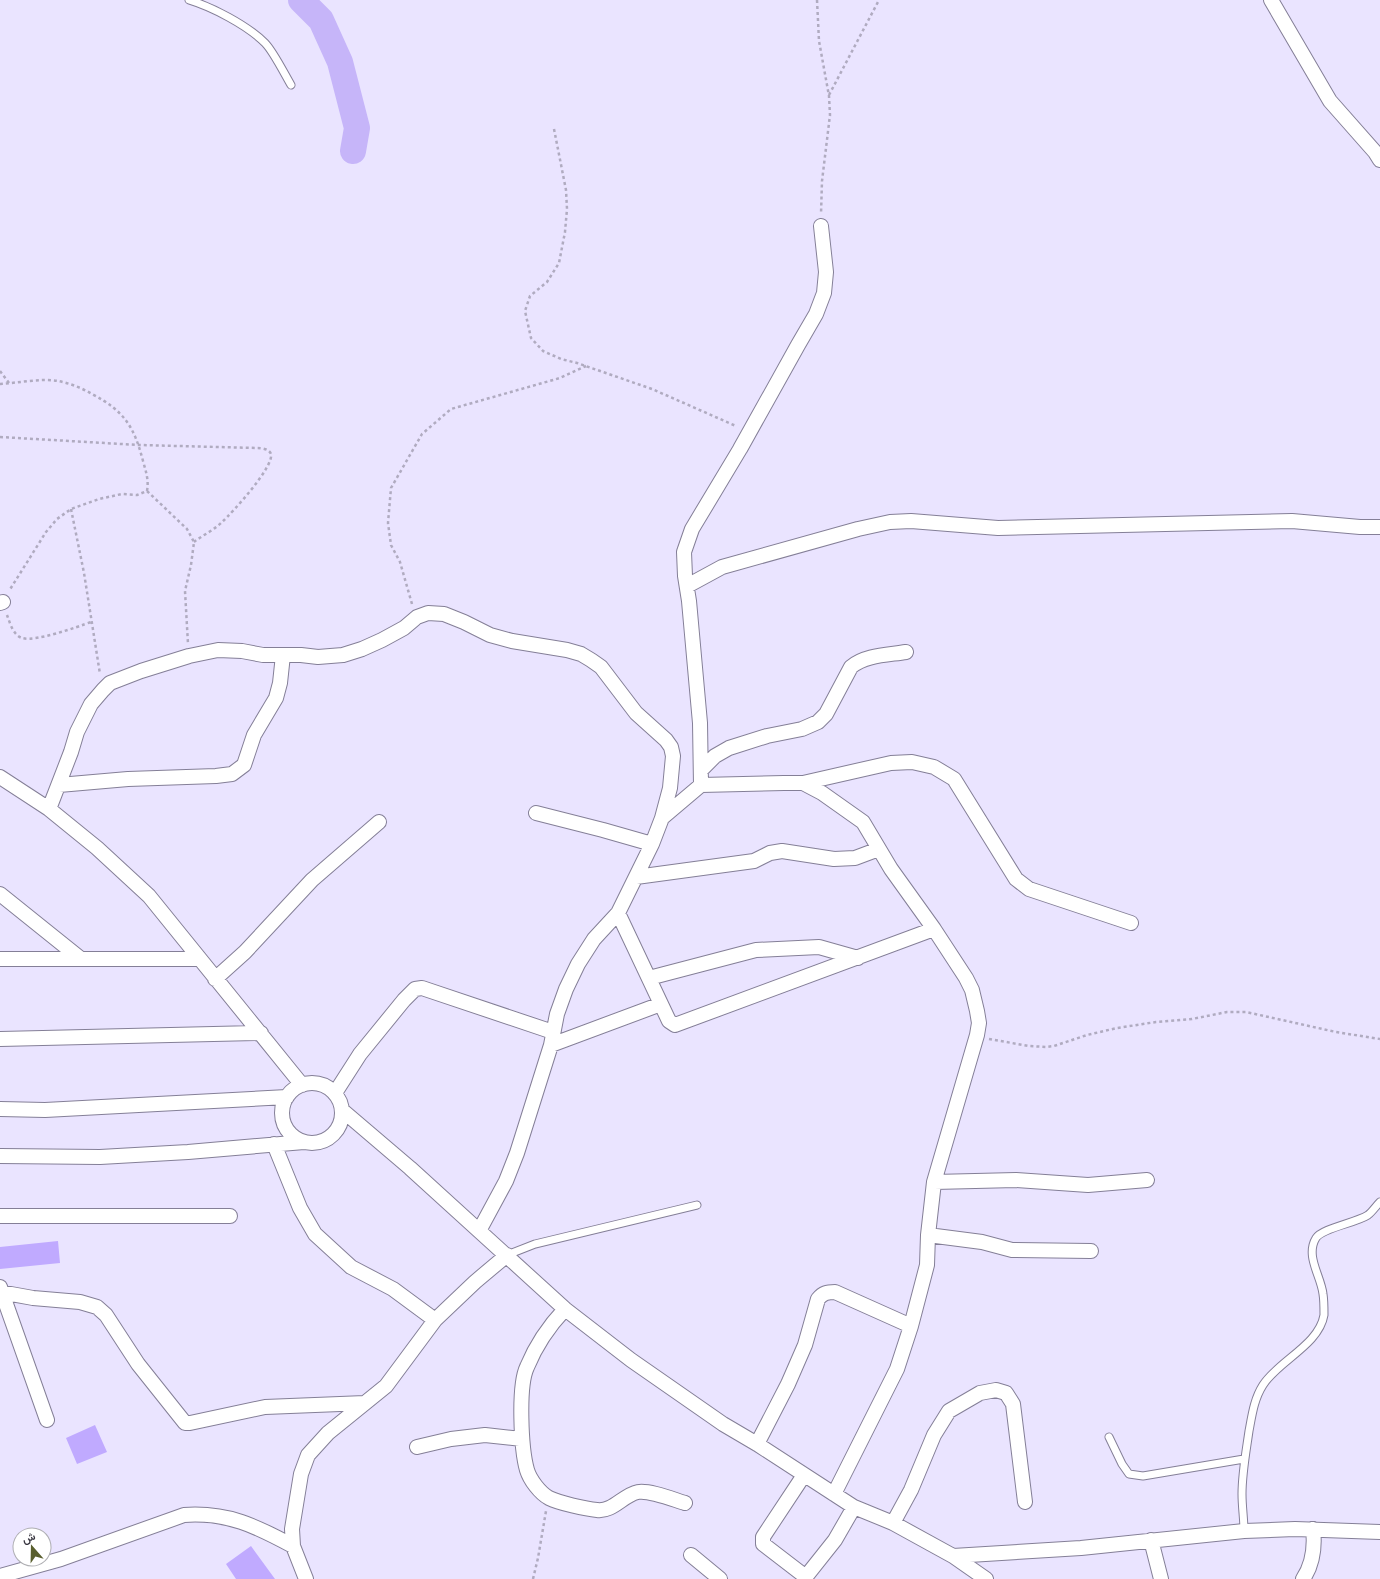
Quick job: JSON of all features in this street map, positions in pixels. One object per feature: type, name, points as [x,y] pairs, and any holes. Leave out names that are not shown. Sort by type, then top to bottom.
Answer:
[{"type":"street","points":[[1271,0],[1330,101],[1375,152],[1380,160]]},
{"type":"street","points":[[701,785],[700,723],[685,576],[684,552],[692,529],[750,432],[816,314],[824,293],[826,272],[821,226]]},
{"type":"street","points":[[687,586],[722,567],[858,529],[890,522],[911,521],[998,528],[1292,521],[1360,527],[1380,527]]},
{"type":"street","points":[[49,809],[77,732],[91,704],[103,690],[110,683],[141,670],[189,656],[218,650],[242,651],[263,655],[318,657],[343,655],[362,649],[404,628],[417,617],[428,613],[444,614],[464,622],[490,636],[567,650],[581,654],[596,664],[609,676],[636,713],[666,740],[671,747],[674,756],[673,769],[662,818],[652,844],[618,913],[594,939],[578,964],[566,989],[517,1153],[506,1180],[479,1230]]},
{"type":"street","points":[[701,770],[715,756],[729,748],[767,736],[802,730],[818,722],[826,714],[851,667],[857,662],[864,659],[906,652]]},
{"type":"street","points":[[59,785],[128,779],[179,776],[216,776],[232,774],[244,765],[254,735],[276,698],[280,683],[283,655]]},
{"type":"street","points":[[803,784],[891,763],[912,762],[934,768],[954,779],[1016,879],[1029,889],[1131,924]]},
{"type":"street","points":[[0,777],[49,809],[97,848],[149,896],[302,1085]]},
{"type":"street","points":[[662,818],[701,785],[784,782],[803,784],[822,793],[863,822],[900,883],[934,929],[966,978],[972,990],[980,1023],[934,1182],[928,1235],[927,1265],[911,1326],[897,1369],[834,1494]]},
{"type":"street","points":[[536,813],[609,831],[652,844]]},
{"type":"street","points":[[215,979],[245,952],[312,880],[379,822]]},
{"type":"street","points":[[636,877],[754,860],[770,853],[782,851],[834,859],[854,858],[879,849]]},
{"type":"street","points":[[0,894],[81,959]]},
{"type":"street","points":[[618,913],[669,1021],[675,1026],[934,929]]},
{"type":"street","points":[[649,978],[756,950],[818,947],[858,958]]},
{"type":"street","points":[[0,959],[200,959]]},
{"type":"street","points":[[335,1094],[360,1054],[404,1000],[415,989],[422,988],[552,1038],[661,1004]]},
{"type":"street","points":[[0,1039],[261,1033]]},
{"type":"street","points":[[0,1156],[100,1157],[316,1142],[327,1139],[336,1132],[341,1121],[342,1110],[340,1101],[335,1094],[320,1084],[311,1083],[302,1085],[293,1090],[287,1097],[283,1107],[283,1118],[286,1129],[294,1137],[304,1142]]},
{"type":"street","points":[[0,1109],[44,1110],[287,1097]]},
{"type":"street","points":[[342,1110],[479,1230],[565,1309],[631,1360],[723,1424],[757,1444],[854,1507],[893,1523],[953,1556],[986,1579]]},
{"type":"street","points":[[274,1144],[300,1208],[315,1234],[351,1267],[393,1289],[434,1320]]},
{"type":"street","points":[[934,1182],[1016,1180],[1088,1185],[1147,1180]]},
{"type":"street","points":[[0,1216],[230,1216]]},
{"type":"street","points":[[928,1235],[982,1242],[1012,1250],[1092,1251]]},
{"type":"street","points":[[306,1579],[293,1546],[292,1528],[301,1474],[308,1455],[328,1433],[386,1386],[434,1320],[507,1255]]},
{"type":"street","points":[[1,1290],[33,1298],[80,1302],[97,1307],[106,1315],[138,1364],[185,1423],[265,1407],[365,1403]]},
{"type":"street","points":[[1,1290],[47,1420]]},
{"type":"street","points":[[757,1444],[788,1384],[802,1351],[818,1299],[821,1295],[827,1292],[835,1292],[911,1326]]},
{"type":"street","points":[[565,1309],[548,1327],[526,1368],[523,1382],[522,1439],[527,1471],[536,1485],[550,1498],[599,1510],[615,1505],[629,1495],[643,1491],[685,1503]]},
{"type":"street","points":[[893,1523],[911,1490],[934,1435],[949,1411],[980,1393],[996,1390],[1006,1393],[1013,1404],[1025,1502]]},
{"type":"street","points":[[417,1447],[451,1439],[485,1435],[522,1439]]},
{"type":"street","points":[[804,1475],[763,1537],[762,1541],[763,1544],[805,1578],[835,1540],[854,1507]]},
{"type":"street","points":[[0,1576],[61,1559],[184,1514],[199,1514],[240,1521],[258,1527],[293,1546]]},
{"type":"street","points":[[1303,1579],[1310,1569],[1314,1540],[1313,1529]]},
{"type":"street","points":[[953,1556],[1081,1548],[1244,1531],[1313,1529],[1380,1532]]},
{"type":"street","points":[[1152,1540],[1161,1579]]},
{"type":"street","points":[[692,1555],[720,1579]]},
{"type":"lane","points":[[189,0],[219,12],[238,23],[265,43],[291,85]]},
{"type":"lane","points":[[1244,1531],[1242,1495],[1244,1459],[1253,1406],[1263,1385],[1280,1367],[1307,1343],[1317,1331],[1324,1316],[1323,1293],[1314,1264],[1312,1246],[1317,1237],[1324,1231],[1368,1215],[1380,1202]]},
{"type":"lane","points":[[507,1255],[535,1244],[698,1205]]},
{"type":"lane","points":[[1109,1437],[1122,1464],[1129,1474],[1144,1476],[1244,1459]]},
{"type":"path","points":[[817,0],[819,41],[829,96],[830,115],[822,181],[821,226]]},
{"type":"path","points":[[829,96],[879,0]]},
{"type":"path","points":[[554,129],[566,190],[567,209],[565,232],[559,263],[547,282],[530,296],[525,311],[531,338],[543,351],[561,359],[652,389],[750,432]]},
{"type":"path","points":[[417,617],[400,562],[391,544],[388,523],[391,488],[422,434],[451,410],[560,378],[586,366]]},
{"type":"path","points":[[0,371],[9,383]]},
{"type":"path","points":[[0,384],[57,381],[83,389],[108,402],[130,425],[139,445],[149,481],[147,491]]},
{"type":"path","points":[[0,437],[139,445],[264,448],[270,452],[270,462],[243,500],[221,523],[194,542]]},
{"type":"path","points":[[91,622],[54,634],[32,638],[22,638],[15,634],[1,602],[46,532],[57,519],[71,509],[99,499],[122,494],[137,495],[147,491]]},
{"type":"path","points":[[147,491],[188,529],[194,542],[191,565],[185,591],[189,656]]},
{"type":"path","points":[[71,509],[84,573],[103,690]]},
{"type":"path","points":[[977,1036],[1029,1046],[1046,1047],[1116,1028],[1156,1022],[1192,1019],[1227,1012],[1239,1012],[1336,1032],[1380,1039]]},
{"type":"path","points":[[533,1579],[538,1558],[544,1516],[550,1498]]},
{"type":"building","points":[[58,1241],[60,1263],[0,1269],[0,1247]]},
{"type":"building","points":[[95,1425],[107,1452],[77,1464],[66,1438]]},
{"type":"building","points":[[251,1546],[275,1579],[236,1579],[226,1564]]},
{"type":"waterway","points":[[301,0],[321,20],[340,62],[357,128],[353,151]]}]
